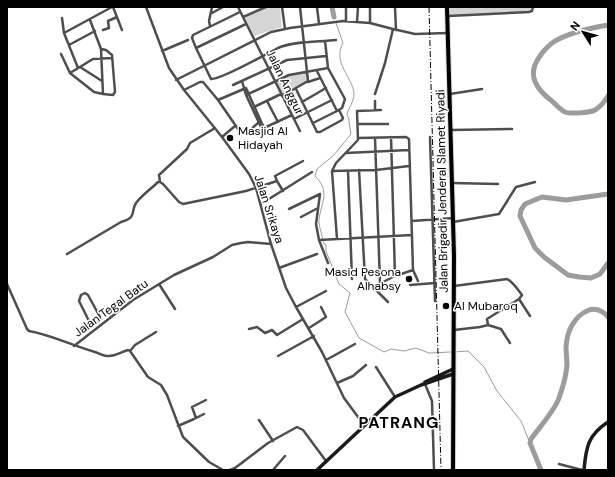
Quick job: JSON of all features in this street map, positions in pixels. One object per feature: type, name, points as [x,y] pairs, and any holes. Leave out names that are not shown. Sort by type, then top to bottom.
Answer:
[{"type":"main road","name":"Jalan Brigadir Jenderal Slamet Riyadi","points":[[447,7],[454,286],[452,470]]},
{"type":"main road","points":[[317,470],[395,397],[453,372]]},
{"type":"main road","points":[[583,470],[586,452],[591,437],[597,430],[608,422]]},
{"type":"street","points":[[64,33],[113,7],[122,30]]},
{"type":"street","name":"Jalan Srikaya","points":[[146,7],[162,51],[176,80],[222,137],[246,170],[256,188],[271,244],[286,288],[314,336],[344,398],[364,425]]},
{"type":"street","points":[[210,26],[209,21],[212,13],[212,7]]},
{"type":"street","points":[[212,13],[223,7]]},
{"type":"street","name":"Jalan Anggur","points":[[238,7],[300,131]]},
{"type":"street","points":[[243,17],[266,7]]},
{"type":"street","points":[[282,7],[285,29]]},
{"type":"street","points":[[300,7],[308,82]]},
{"type":"street","points":[[318,7],[319,24]]},
{"type":"street","points":[[346,7],[346,21]]},
{"type":"street","points":[[357,22],[358,7]]},
{"type":"street","points":[[370,7],[370,23]]},
{"type":"street","points":[[375,94],[384,69],[394,30],[394,7]]},
{"type":"street","points":[[448,16],[529,12],[532,11],[533,7]]},
{"type":"street","points":[[240,12],[193,35],[192,38],[196,48],[212,80],[280,47],[336,40]]},
{"type":"street","points":[[103,30],[109,28],[108,21],[117,17]]},
{"type":"street","points":[[62,18],[64,33],[68,45],[79,67],[102,81]]},
{"type":"street","points":[[90,20],[101,49],[103,94]]},
{"type":"street","points":[[176,80],[271,32],[285,29],[346,21],[370,23],[415,34],[448,33]]},
{"type":"street","points":[[196,48],[246,24]]},
{"type":"street","points":[[68,45],[95,31]]},
{"type":"street","points":[[162,51],[188,40]]},
{"type":"street","points":[[313,123],[338,111],[343,107],[345,99],[328,68],[325,41]]},
{"type":"street","points":[[61,54],[70,73],[94,92],[114,95],[112,55],[106,50],[101,49]]},
{"type":"street","points":[[233,85],[287,60],[326,56]]},
{"type":"street","points":[[70,73],[93,59],[112,58]]},
{"type":"street","points":[[247,94],[289,75],[328,68]]},
{"type":"street","points":[[296,89],[316,131],[320,132],[342,120],[317,70]]},
{"type":"street","points":[[253,108],[308,82],[320,78]]},
{"type":"street","points":[[184,90],[202,81],[241,132],[245,133],[259,122]]},
{"type":"street","points":[[242,81],[261,128],[264,128]]},
{"type":"street","points":[[218,100],[244,88]]},
{"type":"street","points":[[302,102],[326,88]]},
{"type":"street","points":[[450,94],[482,90]]},
{"type":"street","points":[[294,119],[332,100]]},
{"type":"street","points":[[266,101],[278,122]]},
{"type":"street","points":[[375,101],[375,110]]},
{"type":"street","points":[[253,108],[264,128]]},
{"type":"street","points":[[337,238],[332,171],[336,163],[358,138],[357,111],[380,110]]},
{"type":"street","points":[[264,128],[292,115]]},
{"type":"street","points":[[358,124],[388,124]]},
{"type":"street","points":[[222,137],[235,126]]},
{"type":"street","points":[[215,128],[190,143],[187,149],[159,175],[160,182],[182,204],[256,188],[277,181]]},
{"type":"street","points":[[451,130],[512,130]]},
{"type":"street","points":[[391,137],[395,276]]},
{"type":"street","points":[[430,137],[435,301]]},
{"type":"street","points":[[358,138],[408,138],[413,270],[418,281]]},
{"type":"street","points":[[375,138],[380,283]]},
{"type":"street","points":[[345,153],[409,150]]},
{"type":"street","points":[[283,191],[275,176],[303,161]]},
{"type":"street","points":[[332,171],[376,170],[409,166]]},
{"type":"street","points":[[348,170],[352,279]]},
{"type":"street","points":[[359,170],[365,279],[388,302]]},
{"type":"street","points":[[261,204],[312,172]]},
{"type":"street","points":[[67,254],[128,220],[134,213],[137,202],[160,182]]},
{"type":"street","points":[[412,221],[432,219],[453,220],[499,214],[516,187],[535,182]]},
{"type":"street","points":[[452,183],[498,184]]},
{"type":"street","points":[[290,209],[319,194],[321,196],[316,224],[328,263]]},
{"type":"street","points":[[301,217],[319,208]]},
{"type":"street","points":[[321,239],[412,235]]},
{"type":"street","name":"Jalan Tegal Batu","points":[[7,284],[29,331],[54,337],[74,346],[133,300],[159,284],[236,244],[248,242],[271,244]]},
{"type":"street","points":[[279,268],[317,254]]},
{"type":"street","points":[[373,287],[395,276],[413,270]]},
{"type":"street","points":[[454,286],[508,280],[521,294],[519,299],[487,319],[488,325]]},
{"type":"street","points":[[410,285],[434,283]]},
{"type":"street","points":[[159,284],[175,309]]},
{"type":"street","points":[[296,307],[326,291]]},
{"type":"street","points":[[84,294],[87,294],[100,317],[100,320],[96,323],[93,325],[90,323],[79,302],[80,297],[84,294]]},
{"type":"street","points":[[519,299],[530,316]]},
{"type":"street","points":[[309,328],[326,317],[321,307]]},
{"type":"street","points":[[248,330],[257,327],[265,334],[272,330],[277,335],[304,319]]},
{"type":"street","points":[[96,323],[99,327]]},
{"type":"street","points":[[453,330],[488,325],[501,329],[510,342]]},
{"type":"street","points":[[74,346],[106,356],[118,354],[128,350],[130,351],[135,345],[156,332]]},
{"type":"street","points":[[278,356],[314,336]]},
{"type":"street","points":[[326,360],[355,344]]},
{"type":"street","points":[[130,351],[148,377],[162,387],[167,395],[183,437],[209,462],[223,470]]},
{"type":"street","points":[[337,383],[353,376],[366,365]]},
{"type":"street","points":[[376,367],[395,397]]},
{"type":"street","points":[[423,385],[432,401],[434,470]]},
{"type":"street","points":[[196,418],[192,407],[206,400]]},
{"type":"street","points":[[178,426],[204,414]]},
{"type":"street","points":[[258,420],[273,441]]},
{"type":"street","points":[[230,470],[236,469],[273,441],[292,428],[298,426],[303,430],[326,461]]},
{"type":"street","points":[[273,470],[285,456]]},
{"type":"street","points":[[559,464],[583,470]]},
{"type":"shaded area","points":[[268,7],[280,7],[282,27],[254,36],[245,18]]},
{"type":"shaded area","points":[[449,7],[531,7],[531,11],[450,15]]},
{"type":"shaded area","points":[[307,72],[308,82],[282,96],[275,81],[290,75]]},
{"type":"waterway","points":[[332,7],[334,17]]},
{"type":"waterway","points":[[336,23],[343,43],[340,50],[341,63],[353,88],[354,94],[347,115],[351,134],[334,155],[317,169],[315,176],[323,187],[324,192],[319,222],[324,244],[326,245],[326,251],[339,284],[350,293],[345,312],[359,338],[384,352],[391,349],[404,351],[416,348],[429,353],[451,352]]},
{"type":"waterway","points":[[608,25],[581,31],[555,41],[540,56],[536,63],[533,75],[542,92],[565,112],[580,113],[592,111],[601,106],[608,96]]},
{"type":"waterway","points":[[608,194],[566,200],[542,197],[525,204],[521,210],[520,216],[535,248],[544,257],[568,275],[591,278],[600,274],[608,263]]},
{"type":"waterway","points":[[541,470],[530,443],[531,439],[557,403],[567,369],[566,347],[568,335],[572,325],[579,316],[589,310],[599,310],[608,317]]},
{"type":"waterway","points":[[454,352],[468,351],[484,367],[497,391],[521,421],[530,443]]},
{"type":"railway","points":[[429,7],[441,470]]},
{"type":"place","name":"Masjid Al Hidayah","points":[[230,138]]},
{"type":"place","name":"Masid Pesona Alhabsy","points":[[409,279]]},
{"type":"place","name":"Al Mubaroq","points":[[446,306]]},
{"type":"district","name":"PATRANG","points":[[399,422]]}]
